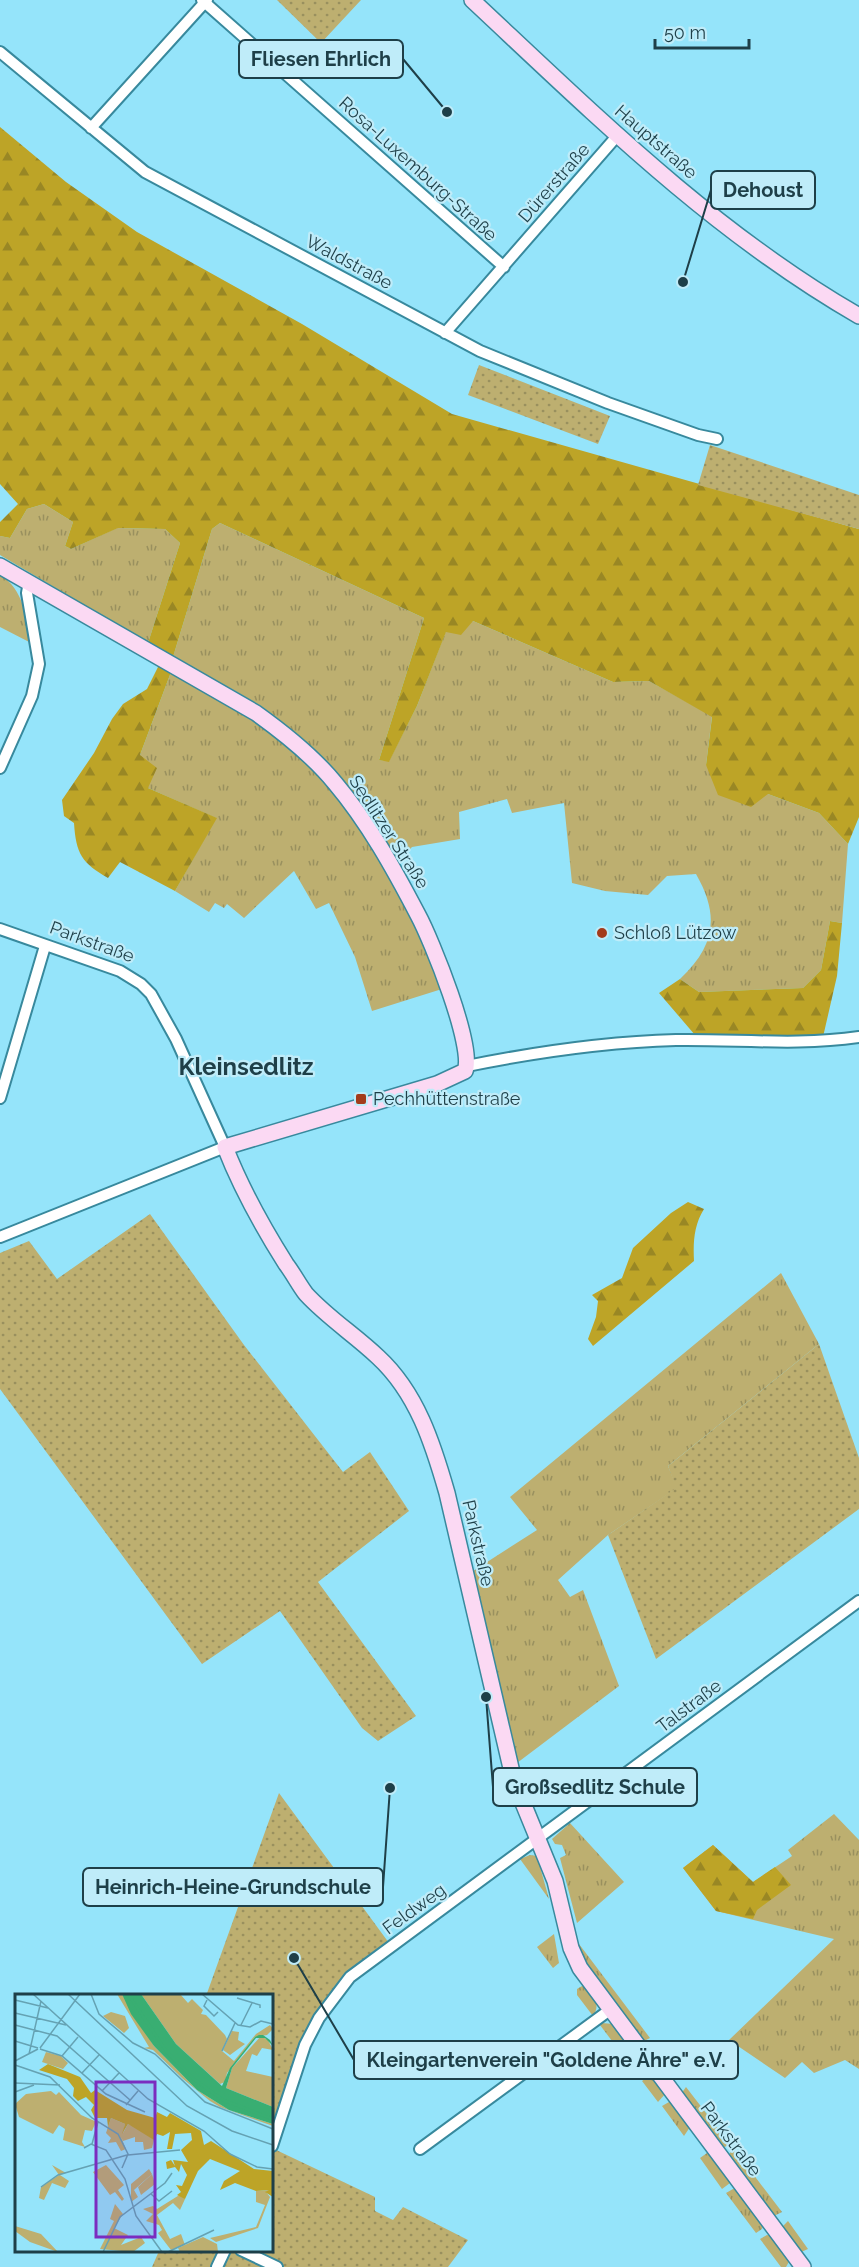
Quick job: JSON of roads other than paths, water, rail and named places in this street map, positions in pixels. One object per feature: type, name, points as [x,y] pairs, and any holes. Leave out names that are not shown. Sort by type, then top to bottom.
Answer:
[{"type":"street","name":"Hauptstraße","points":[[472,0],[617,136],[764,256],[859,316]]},
{"type":"street","points":[[91,128],[205,1]]},
{"type":"street","name":"Rosa-Luxemburg-Straße","points":[[205,1],[504,267]]},
{"type":"street","name":"Waldstraße","points":[[0,52],[145,172],[480,351],[608,403],[698,435],[717,439]]},
{"type":"street","name":"Dürerstraße","points":[[445,333],[617,136]]},
{"type":"street","name":"Sedlitzer Straße","points":[[0,566],[256,713],[279,729],[335,782],[371,834],[419,917],[458,1015],[463,1070]]},
{"type":"street","points":[[0,768],[32,696],[39,664],[27,593],[29,582]]},
{"type":"street","name":"Parkstraße","points":[[0,929],[120,971],[141,984],[151,994],[177,1039],[239,1183],[305,1292],[380,1358],[402,1383],[422,1419],[434,1448],[447,1493],[514,1781],[555,1881],[571,1948],[580,1968],[802,2267]]},
{"type":"street","points":[[0,1098],[45,946]]},
{"type":"street","points":[[0,1237],[225,1147],[437,1084],[463,1070],[548,1050],[678,1040],[823,1042],[859,1037]]},
{"type":"street","name":"Talstraße","points":[[539,1838],[859,1601]]},
{"type":"street","name":"Feldweg","points":[[273,2143],[305,2045],[350,1977],[539,1838]]},
{"type":"street","points":[[420,2149],[610,2009]]},
{"type":"street","points":[[217,2267],[224,2252]]},
{"type":"street","points":[[245,2252],[277,2267]]},
{"type":"place","name":"Fliesen Ehrlich","points":[[447,112]]},
{"type":"place","name":"Dehoust","points":[[683,282]]},
{"type":"place","name":"Schloß Lützow","points":[[602,933]]},
{"type":"place","name":"Pechhüttenstraße","points":[[361,1099]]},
{"type":"place","name":"Großsedlitz Schule","points":[[486,1697]]},
{"type":"place","name":"Heinrich-Heine-Grundschule","points":[[390,1788]]},
{"type":"place","name":"Kleingartenverein \"Goldene Ähre\" e.V.","points":[[294,1958]]},
{"type":"district","name":"Kleinsedlitz","points":[[246,1067]]}]
